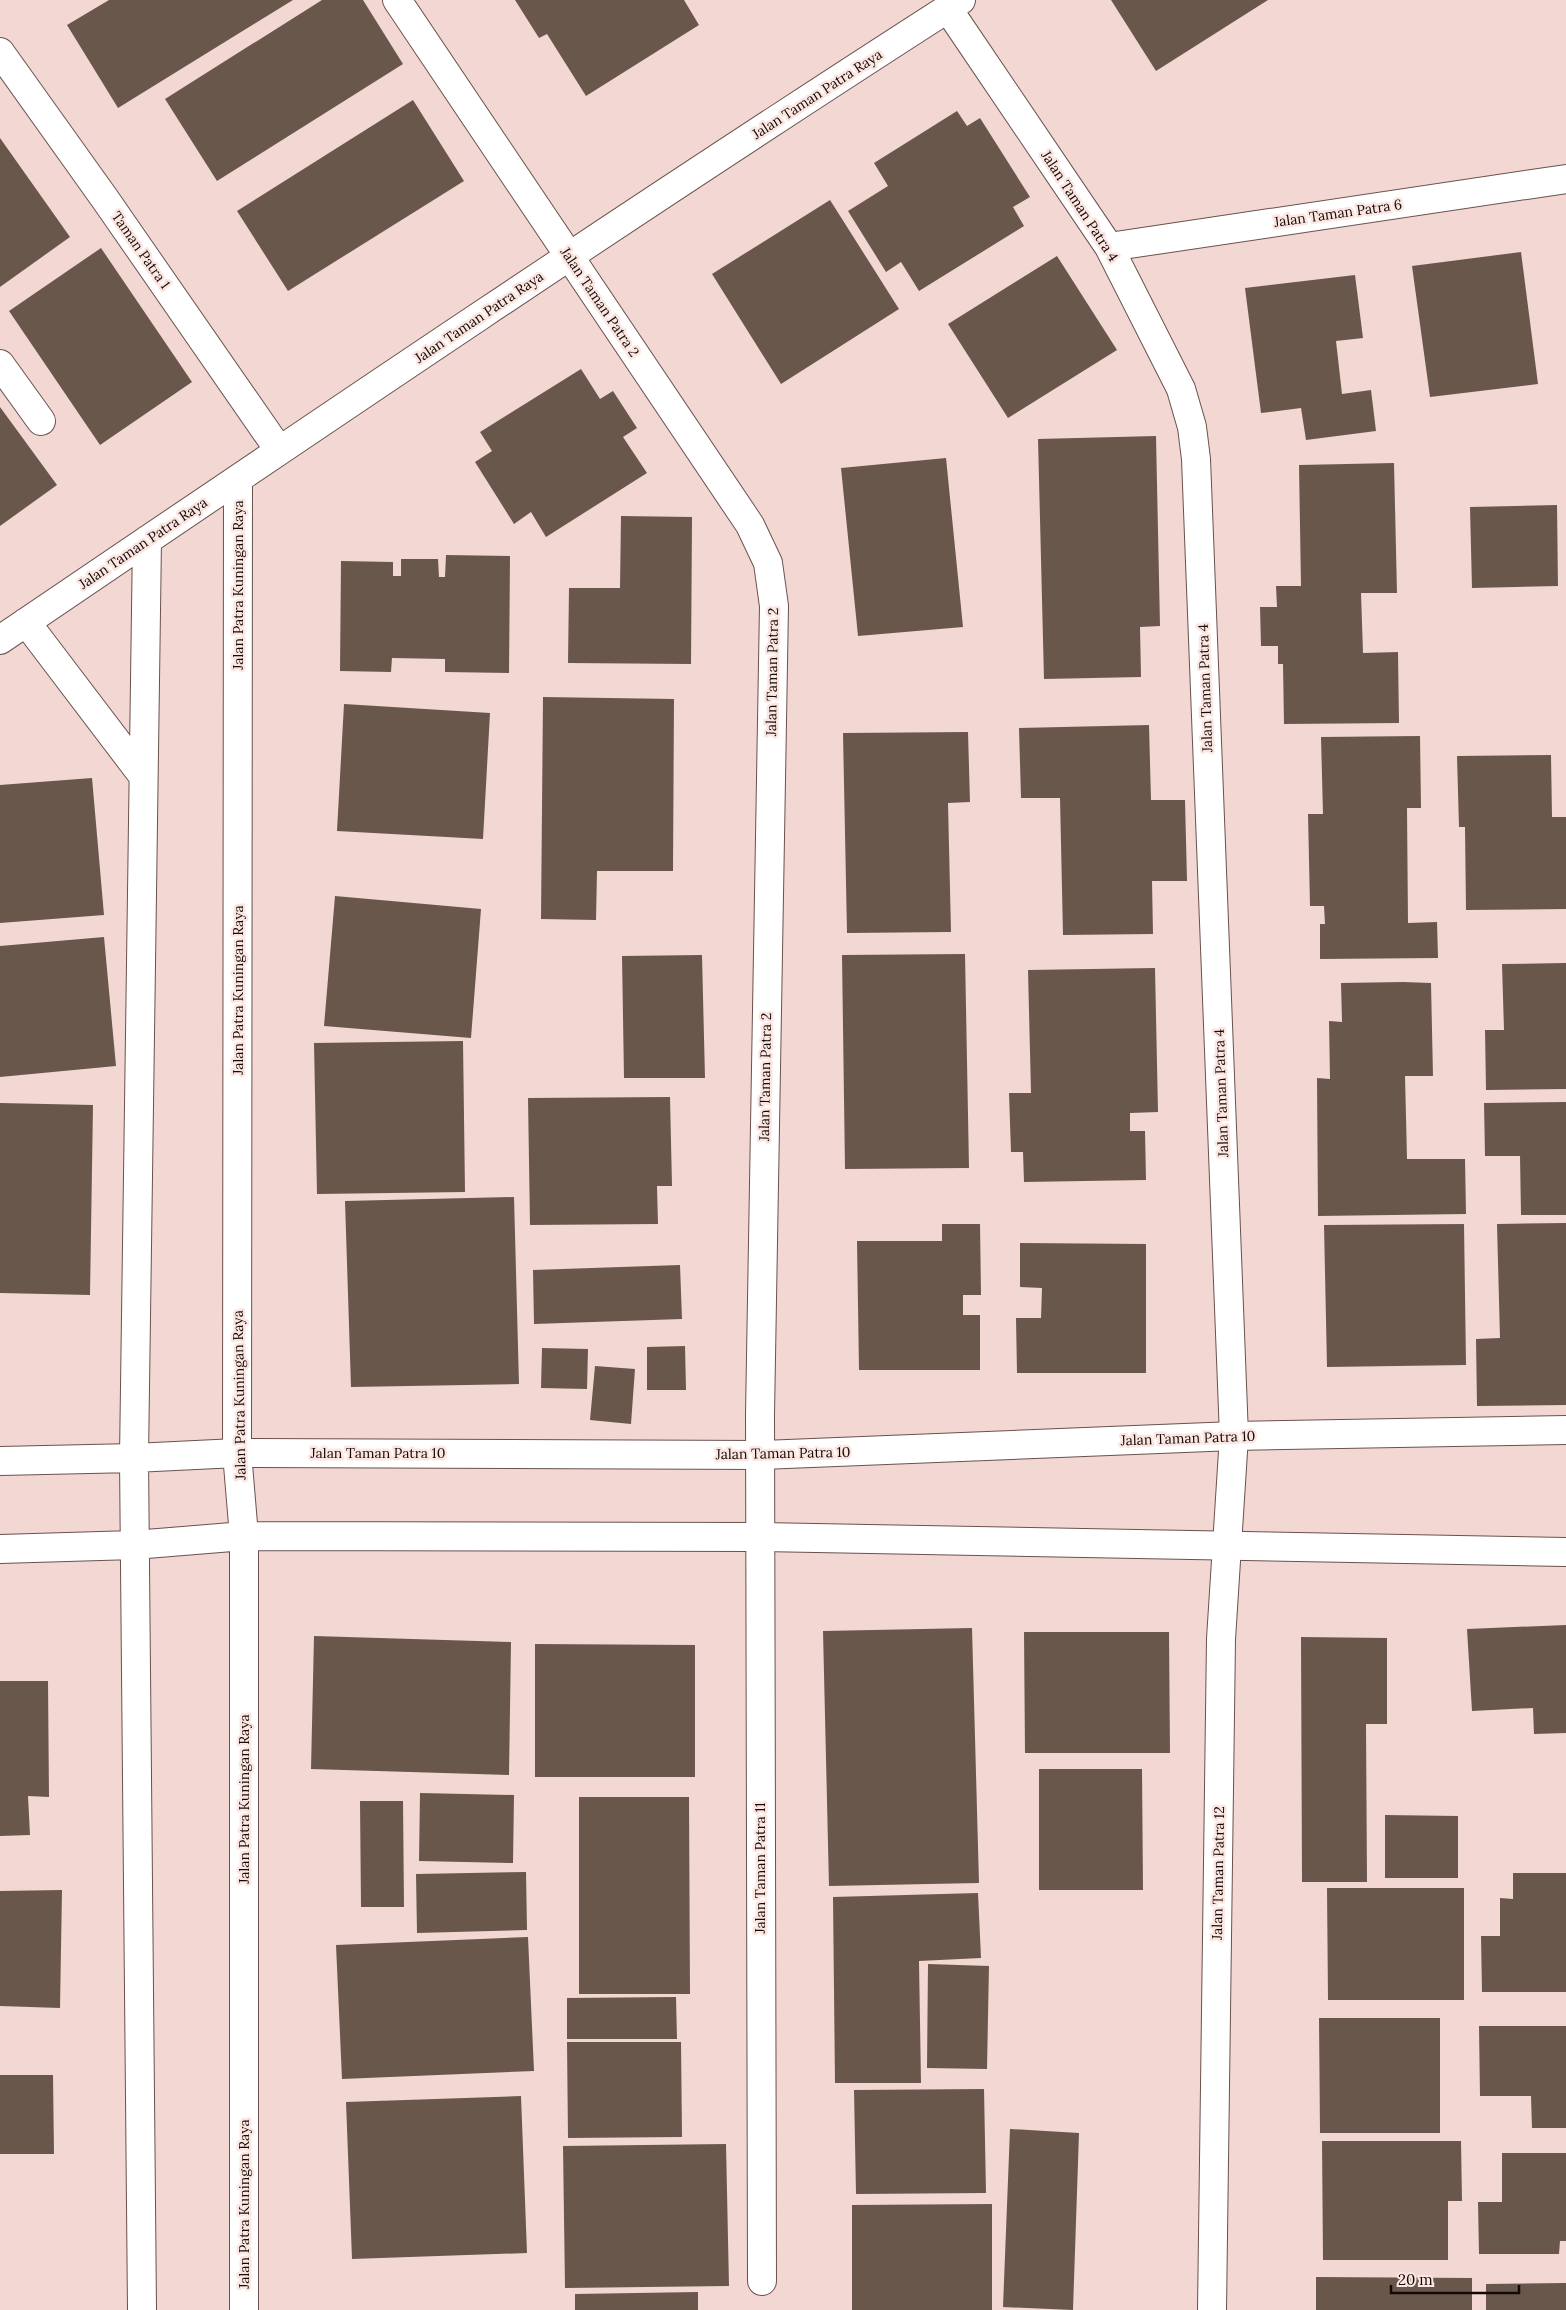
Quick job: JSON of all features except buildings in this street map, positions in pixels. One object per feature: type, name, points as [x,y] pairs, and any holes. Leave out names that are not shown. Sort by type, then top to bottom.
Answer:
[{"type":"street","name":"Jalan Taman Patra 2","points":[[398,0],[568,257],[750,525],[768,563],[774,606],[760,1416],[761,1456]]},
{"type":"street","name":"Jalan Taman Patra Raya","points":[[0,640],[279,450],[568,257],[954,4]]},
{"type":"street","name":"Jalan Taman Patra 4","points":[[954,4],[1109,247],[1181,389],[1192,427],[1196,459],[1234,1436]]},
{"type":"street","name":"Taman Patra 1","points":[[0,52],[106,199],[279,450]]},
{"type":"street","name":"Jalan Taman Patra 6","points":[[1109,247],[1566,179]]},
{"type":"street","points":[[0,364],[41,421]]},
{"type":"street","name":"Jalan Patra Kuningan Raya","points":[[238,479],[237,1453],[244,1536],[244,2310]]},
{"type":"street","points":[[142,2310],[134,1458],[146,540]]},
{"type":"street","points":[[26,622],[143,776]]},
{"type":"street","name":"Jalan Taman Patra 10","points":[[0,1460],[134,1458],[237,1453],[761,1456],[1234,1436],[1566,1430]]},
{"type":"street","name":"Jalan Taman Patra 12","points":[[1212,2310],[1221,1649],[1229,1547],[1234,1436]]},
{"type":"street","name":"Jalan Taman Patra 11","points":[[761,1456],[759,1537],[762,2281]]},
{"type":"street","points":[[0,1549],[134,1545],[244,1536],[759,1537],[1566,1552]]}]
